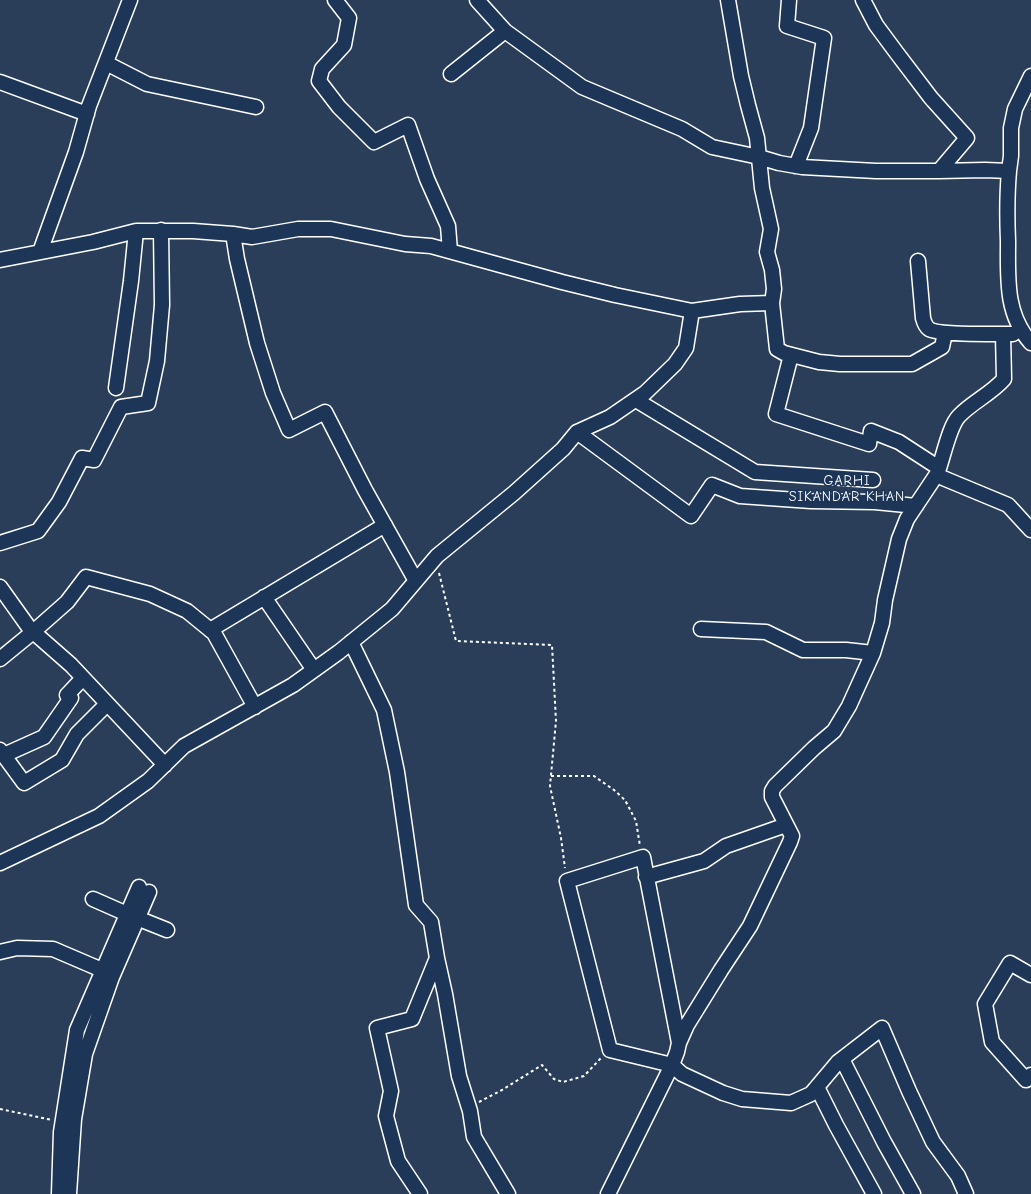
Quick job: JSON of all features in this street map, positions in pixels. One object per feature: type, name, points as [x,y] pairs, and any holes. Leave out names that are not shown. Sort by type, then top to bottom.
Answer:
[{"type":"street","points":[[40,252],[76,152],[87,114],[130,0]]},
{"type":"street","points":[[335,0],[349,18],[348,25],[344,45],[322,69],[319,82],[339,107],[374,142],[408,125],[427,180],[448,226],[450,251]]},
{"type":"street","points":[[477,0],[505,31],[582,86],[682,130],[712,147],[796,166],[876,171],[1009,171]]},
{"type":"street","points":[[728,0],[741,76],[757,138],[762,188],[771,229],[767,252],[772,270],[774,289],[772,303],[777,349],[784,353],[819,362],[840,364],[912,364],[942,347],[945,333]]},
{"type":"street","points":[[789,0],[787,26],[824,38],[811,128],[796,166]]},
{"type":"street","points":[[863,0],[876,25],[892,47],[931,98],[967,138],[939,171]]},
{"type":"street","points":[[451,74],[505,31]]},
{"type":"street","points":[[106,63],[147,84],[256,107]]},
{"type":"street","points":[[1027,339],[1014,316],[1008,290],[1007,197],[1011,156],[1011,128],[1014,109],[1031,76]]},
{"type":"street","points":[[0,82],[87,114]]},
{"type":"street","points":[[0,260],[92,242],[136,231],[193,231],[252,237],[298,229],[331,229],[405,244],[431,246],[615,295],[692,310],[740,304],[772,303]]},
{"type":"street","points":[[0,543],[38,531],[59,502],[82,458],[94,460],[121,407],[148,403],[157,361],[162,305],[161,230]]},
{"type":"street","points":[[116,388],[131,281],[136,231]]},
{"type":"street","points":[[233,234],[237,259],[257,343],[273,393],[289,430],[325,412],[365,490],[416,581]]},
{"type":"street","points":[[918,261],[923,318],[925,325],[930,330],[945,333],[1003,334],[1027,339]]},
{"type":"street","points":[[0,863],[99,816],[148,781],[184,746],[293,685],[339,652],[392,609],[435,558],[514,493],[563,449],[577,432],[610,417],[636,400],[675,364],[686,348],[692,310]]},
{"type":"street","points":[[608,1194],[672,1065],[687,1025],[695,1010],[750,926],[790,842],[792,836],[772,797],[772,791],[775,786],[814,748],[834,731],[849,706],[872,653],[882,623],[891,572],[899,539],[907,519],[938,471],[952,429],[958,417],[998,386],[1004,379],[1003,334]]},
{"type":"street","points":[[791,355],[776,414],[869,444],[871,431],[899,442],[938,471],[943,478],[1008,505],[1031,530]]},
{"type":"street","points":[[636,400],[755,472],[873,480]]},
{"type":"street","points":[[577,432],[691,516],[712,485],[740,496],[811,501],[875,502],[916,506]]},
{"type":"street","points":[[210,630],[385,525]]},
{"type":"street","points":[[0,659],[67,602],[86,576],[150,594],[187,611],[214,633],[254,707]]},
{"type":"street","points":[[0,587],[33,632],[71,665],[165,765]]},
{"type":"street","points":[[264,598],[314,670]]},
{"type":"street","points":[[701,629],[766,632],[803,650],[846,650],[872,653]]},
{"type":"street","points":[[351,642],[384,710],[397,772],[416,905],[431,922],[459,1076],[469,1108],[474,1137],[508,1194]]},
{"type":"street","points":[[83,678],[67,695],[71,698],[44,737],[2,752],[24,783],[62,760],[77,734],[107,704]]},
{"type":"street","points":[[646,877],[704,861],[726,846],[786,825]]},
{"type":"street","points":[[679,1043],[643,857],[567,881],[610,1050],[672,1065],[682,1074],[723,1093],[742,1099],[791,1103],[811,1094],[838,1062],[882,1028],[933,1142],[958,1176],[966,1194]]},
{"type":"street","points":[[69,1194],[74,1119],[85,1054],[133,916],[144,890]]},
{"type":"street","points":[[93,898],[167,930]]},
{"type":"street","points":[[59,1194],[61,1132],[77,1030],[102,970],[133,916]]},
{"type":"street","points":[[0,952],[17,948],[53,949],[102,970]]},
{"type":"street","points":[[420,1194],[398,1161],[386,1116],[391,1091],[377,1028],[412,1019],[437,958]]},
{"type":"street","points":[[1031,975],[1010,963],[985,1004],[992,1042],[1026,1080],[1031,1075]]},
{"type":"street","points":[[842,1059],[884,1142],[913,1194]]},
{"type":"street","points":[[817,1087],[874,1194]]},
{"type":"path","points":[[435,558],[456,641],[552,645],[556,721],[550,786],[561,838],[567,881]]},
{"type":"path","points":[[551,776],[594,776],[614,790],[625,800],[636,821],[643,857]]},
{"type":"path","points":[[469,1108],[502,1090],[542,1065],[554,1079],[564,1082],[584,1076],[610,1050]]},
{"type":"path","points":[[0,1109],[63,1123]]},
{"type":"district","name":"GARHI SIKANDAR KHAN","points":[[847,490]]}]
